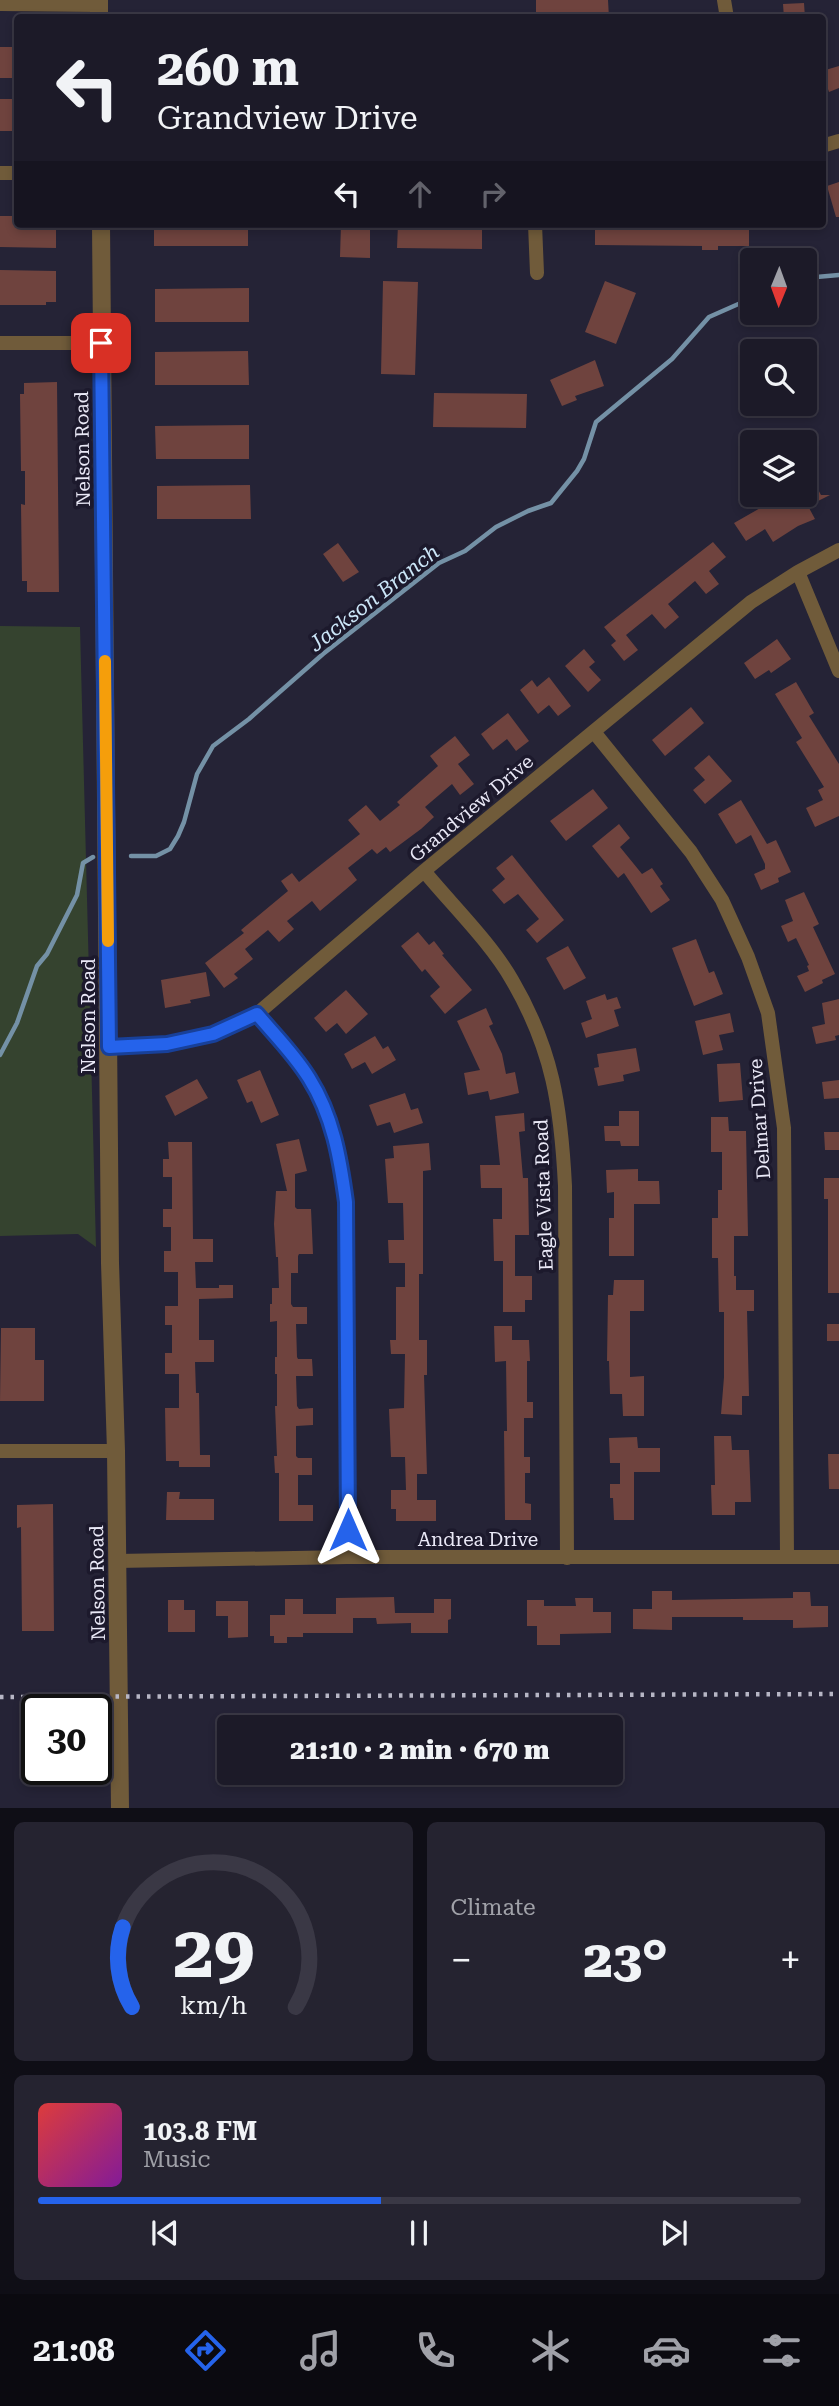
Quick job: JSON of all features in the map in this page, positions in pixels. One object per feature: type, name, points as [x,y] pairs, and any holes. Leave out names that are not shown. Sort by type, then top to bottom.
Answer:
[{"type":"street","points":[[0,5],[99,7]]},
{"type":"street","name":"Nelson Road","points":[[102,228],[110,1263],[116,1451],[120,1808]]},
{"type":"street","points":[[535,228],[537,273]]},
{"type":"street","points":[[0,343],[101,343]]},
{"type":"street","name":"Grandview Drive","points":[[109,1047],[167,1044],[213,1034],[257,1014],[424,871],[751,602],[839,550]]},
{"type":"street","points":[[798,572],[839,671]]},
{"type":"street","name":"Delmar Drive","points":[[594,732],[691,852],[722,900],[748,957],[768,1013],[784,1128],[787,1557]]},
{"type":"street","name":"Eagle Vista Road","points":[[424,871],[511,978],[537,1030],[555,1083],[563,1129],[565,1186],[567,1558]]},
{"type":"street","points":[[257,1014],[308,1076],[326,1110],[339,1151],[346,1202],[348,1557]]},
{"type":"street","points":[[0,1451],[116,1451]]},
{"type":"street","name":"Andrea Drive","points":[[117,1561],[348,1557],[839,1557]]},
{"type":"green space","points":[[0,626],[80,627],[96,1247],[78,1234],[0,1236]]},
{"type":"building","points":[[536,0],[608,0],[609,14],[536,14]]},
{"type":"building","points":[[804,3],[805,14],[784,14],[783,4]]},
{"type":"building","points":[[0,47],[14,47],[14,78],[0,78]]},
{"type":"building","points":[[839,66],[839,88],[829,92],[826,83],[826,70]]},
{"type":"building","points":[[0,99],[14,99],[14,131],[0,131]]},
{"type":"building","points":[[839,182],[839,217],[836,217],[827,186]]},
{"type":"building","points":[[0,216],[14,216],[14,228],[56,228],[56,248],[0,247]]},
{"type":"building","points":[[154,228],[248,228],[248,246],[154,246]]},
{"type":"building","points":[[341,228],[370,228],[370,258],[340,257]]},
{"type":"building","points":[[398,228],[482,228],[482,249],[397,248]]},
{"type":"building","points":[[595,228],[749,228],[749,246],[718,246],[718,250],[702,250],[702,246],[595,245]]},
{"type":"building","points":[[0,270],[56,271],[56,302],[46,302],[46,305],[0,305]]},
{"type":"building","points":[[383,281],[418,282],[415,375],[381,374]]},
{"type":"building","points":[[605,281],[636,293],[616,344],[585,332]]},
{"type":"building","points":[[249,288],[249,322],[155,322],[155,289]]},
{"type":"building","points":[[248,351],[249,385],[155,385],[155,352]]},
{"type":"building","points":[[595,360],[604,386],[575,396],[577,400],[562,406],[550,380]]},
{"type":"building","points":[[57,382],[59,592],[27,592],[27,581],[22,581],[21,504],[25,505],[25,471],[21,471],[20,394],[24,394],[24,383]]},
{"type":"building","points":[[434,393],[527,394],[526,428],[433,427]]},
{"type":"building","points":[[249,425],[249,459],[156,459],[155,426]]},
{"type":"building","points":[[250,485],[251,519],[157,519],[157,486]]},
{"type":"building","points":[[817,488],[821,495],[830,495],[817,502]]},
{"type":"building","points":[[762,507],[809,507],[815,519],[773,542],[765,529],[746,541],[734,523]]},
{"type":"building","points":[[713,542],[726,557],[709,571],[719,584],[706,594],[695,581],[668,604],[679,617],[665,629],[652,614],[626,635],[638,650],[624,661],[611,645],[616,641],[604,627]]},
{"type":"building","points":[[338,543],[359,572],[343,582],[323,554]]},
{"type":"building","points":[[777,639],[791,659],[771,673],[769,670],[755,679],[744,663]]},
{"type":"building","points":[[584,649],[595,662],[589,667],[601,680],[588,692],[565,666]]},
{"type":"building","points":[[549,677],[571,706],[558,716],[549,705],[538,714],[520,690],[532,680],[537,687]]},
{"type":"building","points":[[796,682],[814,713],[809,716],[839,764],[839,816],[815,827],[806,808],[823,800],[818,790],[824,787],[796,742],[802,738],[775,694]]},
{"type":"building","points":[[691,707],[704,723],[665,756],[652,740]]},
{"type":"building","points":[[508,713],[529,741],[516,751],[507,739],[493,750],[481,734]]},
{"type":"building","points":[[455,736],[470,755],[458,764],[474,784],[460,795],[452,784],[425,807],[434,817],[421,829],[390,852],[386,847],[377,854],[372,849],[348,868],[357,880],[320,911],[312,901],[287,921],[294,929],[279,942],[268,930],[245,949],[253,959],[234,974],[238,978],[224,988],[205,963],[244,933],[241,930],[288,891],[281,881],[292,873],[299,882],[360,834],[348,820],[366,805],[380,821],[400,805],[397,802],[438,766],[430,756]]},
{"type":"building","points":[[709,755],[732,781],[705,804],[693,790],[705,780],[694,768]]},
{"type":"building","points":[[593,789],[608,808],[566,841],[550,821]]},
{"type":"building","points":[[741,800],[767,844],[776,840],[791,872],[778,878],[779,882],[761,890],[754,874],[765,869],[765,864],[751,835],[736,844],[718,814]]},
{"type":"building","points":[[619,824],[630,838],[620,847],[642,874],[652,868],[670,900],[651,913],[624,873],[618,878],[592,846]]},
{"type":"building","points":[[512,855],[564,920],[537,943],[526,930],[539,919],[518,894],[504,904],[492,890],[505,879],[496,868]]},
{"type":"building","points":[[804,892],[819,924],[813,927],[835,974],[805,992],[797,976],[809,971],[809,965],[796,938],[788,942],[781,926],[793,921],[785,900]]},
{"type":"building","points":[[418,932],[429,945],[434,941],[444,954],[442,955],[472,990],[445,1014],[430,996],[440,987],[425,969],[422,972],[401,946]]},
{"type":"building","points":[[696,939],[709,973],[714,971],[723,994],[694,1006],[672,948]]},
{"type":"building","points":[[568,946],[586,978],[564,990],[546,958]]},
{"type":"building","points":[[206,972],[210,996],[165,1008],[161,980]]},
{"type":"building","points":[[346,990],[368,1014],[346,1034],[337,1023],[326,1032],[314,1018]]},
{"type":"building","points":[[605,994],[607,1000],[617,997],[621,1008],[614,1010],[619,1026],[586,1038],[581,1023],[592,1019],[586,1001]]},
{"type":"building","points":[[839,999],[839,1035],[835,1036],[836,1040],[816,1044],[812,1027],[825,1024],[822,1003]]},
{"type":"building","points":[[486,1008],[493,1024],[489,1026],[502,1054],[506,1074],[515,1072],[519,1093],[490,1100],[488,1091],[468,1095],[464,1073],[480,1070],[457,1021]]},
{"type":"building","points":[[730,1013],[734,1032],[719,1035],[723,1050],[703,1055],[695,1021]]},
{"type":"building","points":[[375,1036],[383,1049],[388,1046],[396,1060],[372,1074],[365,1062],[352,1069],[344,1054]]},
{"type":"building","points":[[636,1048],[640,1071],[623,1075],[624,1081],[598,1086],[594,1068],[599,1067],[597,1054]]},
{"type":"building","points":[[740,1063],[743,1100],[719,1102],[717,1064]]},
{"type":"building","points":[[260,1070],[279,1115],[261,1123],[252,1101],[247,1103],[237,1080]]},
{"type":"building","points":[[197,1079],[208,1098],[175,1116],[165,1096]]},
{"type":"building","points":[[839,1080],[839,1098],[824,1099],[822,1082]]},
{"type":"building","points":[[405,1093],[411,1110],[418,1108],[423,1123],[394,1133],[390,1122],[377,1126],[369,1105]]},
{"type":"building","points":[[619,1111],[639,1111],[639,1146],[621,1146],[620,1141],[605,1141],[604,1126],[619,1126]]},
{"type":"building","points":[[524,1113],[525,1131],[519,1132],[523,1178],[528,1178],[529,1235],[515,1235],[515,1276],[532,1276],[532,1300],[525,1300],[525,1312],[503,1312],[503,1261],[494,1261],[493,1219],[502,1219],[502,1188],[481,1188],[480,1165],[500,1165],[495,1116]]},
{"type":"building","points":[[711,1117],[728,1117],[729,1131],[746,1131],[748,1236],[734,1236],[734,1276],[736,1290],[754,1290],[754,1311],[747,1311],[749,1396],[742,1396],[742,1415],[721,1414],[724,1312],[719,1312],[718,1258],[712,1258],[712,1218],[718,1218],[718,1190],[722,1190],[722,1152],[711,1152]]},
{"type":"building","points":[[824,1132],[839,1132],[839,1150],[825,1150]]},
{"type":"building","points":[[299,1139],[307,1171],[295,1174],[295,1207],[311,1209],[313,1254],[298,1256],[298,1273],[291,1273],[291,1304],[293,1307],[307,1307],[307,1324],[296,1324],[297,1357],[312,1359],[313,1376],[296,1376],[297,1406],[299,1409],[313,1408],[313,1425],[296,1426],[296,1456],[312,1458],[312,1475],[298,1475],[298,1505],[313,1505],[313,1521],[279,1521],[279,1473],[275,1473],[274,1456],[277,1456],[277,1321],[270,1322],[270,1304],[272,1288],[279,1288],[274,1224],[276,1191],[287,1191],[276,1144]]},
{"type":"building","points":[[168,1142],[192,1142],[193,1239],[213,1239],[213,1262],[195,1262],[196,1288],[233,1285],[233,1298],[199,1299],[199,1340],[214,1340],[214,1362],[195,1362],[196,1393],[199,1393],[200,1455],[210,1455],[210,1467],[179,1467],[179,1461],[166,1461],[165,1408],[179,1408],[179,1374],[165,1374],[165,1353],[172,1353],[172,1325],[165,1325],[165,1306],[178,1306],[178,1272],[164,1272],[164,1251],[171,1251],[171,1227],[163,1227],[163,1209],[172,1209],[172,1177],[163,1177],[163,1159],[169,1159]]},
{"type":"building","points":[[429,1143],[431,1170],[423,1171],[423,1274],[419,1274],[419,1340],[427,1340],[427,1375],[424,1375],[427,1474],[417,1474],[417,1500],[436,1500],[436,1521],[396,1521],[396,1509],[391,1509],[391,1490],[406,1490],[405,1457],[391,1457],[389,1409],[404,1408],[405,1354],[391,1354],[390,1340],[396,1340],[396,1287],[405,1287],[405,1263],[389,1263],[388,1240],[404,1240],[403,1203],[388,1203],[385,1159],[394,1158],[393,1146]]},
{"type":"building","points":[[638,1169],[638,1181],[659,1181],[660,1204],[634,1204],[634,1256],[609,1256],[609,1218],[614,1218],[614,1192],[607,1193],[606,1170]]},
{"type":"building","points":[[824,1178],[839,1178],[839,1293],[828,1293],[828,1199],[824,1199]]},
{"type":"building","points":[[614,1280],[644,1280],[644,1311],[630,1311],[630,1377],[644,1376],[644,1416],[623,1416],[622,1394],[610,1394],[607,1361],[608,1295],[613,1295]]},
{"type":"building","points":[[827,1324],[839,1324],[839,1341],[827,1341]]},
{"type":"building","points":[[494,1326],[512,1326],[512,1340],[529,1340],[527,1402],[533,1402],[533,1418],[524,1418],[524,1457],[530,1457],[530,1473],[525,1473],[525,1503],[531,1504],[531,1520],[505,1520],[506,1361],[495,1362]]},
{"type":"building","points":[[1,1328],[35,1328],[35,1360],[44,1360],[44,1401],[0,1401]]},
{"type":"building","points":[[714,1436],[731,1436],[732,1450],[749,1450],[751,1502],[735,1502],[735,1515],[712,1515],[711,1485],[715,1485]]},
{"type":"building","points":[[637,1437],[638,1448],[660,1448],[660,1472],[634,1472],[634,1520],[614,1520],[610,1484],[620,1484],[620,1463],[610,1463],[609,1438]]},
{"type":"building","points":[[828,1454],[839,1454],[839,1489],[829,1489]]},
{"type":"building","points":[[167,1492],[180,1492],[179,1499],[214,1499],[214,1520],[166,1520]]},
{"type":"building","points":[[53,1504],[54,1631],[22,1631],[21,1527],[17,1528],[17,1505]]},
{"type":"building","points":[[652,1591],[672,1591],[672,1600],[793,1598],[793,1592],[810,1592],[811,1606],[828,1606],[828,1627],[793,1628],[793,1620],[672,1617],[672,1630],[633,1629],[633,1609],[652,1609]]},
{"type":"building","points":[[394,1597],[395,1613],[434,1613],[434,1599],[451,1599],[448,1633],[411,1633],[411,1623],[377,1624],[376,1618],[353,1618],[353,1633],[303,1633],[303,1637],[287,1637],[287,1643],[274,1643],[274,1636],[270,1636],[270,1615],[285,1615],[285,1599],[303,1599],[303,1614],[336,1614],[336,1598]]},
{"type":"building","points":[[575,1598],[593,1598],[593,1612],[611,1612],[611,1633],[560,1634],[560,1645],[537,1645],[537,1626],[527,1626],[527,1600],[544,1600],[544,1606],[576,1606]]},
{"type":"building","points":[[168,1600],[184,1600],[184,1610],[195,1610],[195,1632],[168,1632]]},
{"type":"building","points":[[216,1601],[248,1601],[248,1637],[228,1638],[228,1616],[216,1616]]},
{"type":"waterway","name":"Jackson Branch","points":[[817,277],[839,275]]},
{"type":"waterway","name":"Jackson Branch","points":[[131,856],[156,856],[170,849],[184,822],[197,774],[213,746],[249,719],[323,654],[439,563],[465,551],[496,527],[551,503],[584,459],[596,422],[672,359],[709,317],[740,303]]},
{"type":"waterway","name":"Jackson Branch","points":[[0,1055],[17,1023],[37,966],[47,954],[77,895],[83,863],[93,857]]},
{"type":"railway","points":[[0,1697],[839,1694]]},
{"type":"slow traffic","points":[[105,661],[108,941]]},
{"type":"route","points":[[101,343],[109,1047],[167,1044],[213,1034],[257,1014],[308,1076],[326,1110],[339,1151],[346,1202],[348,1530]]}]
